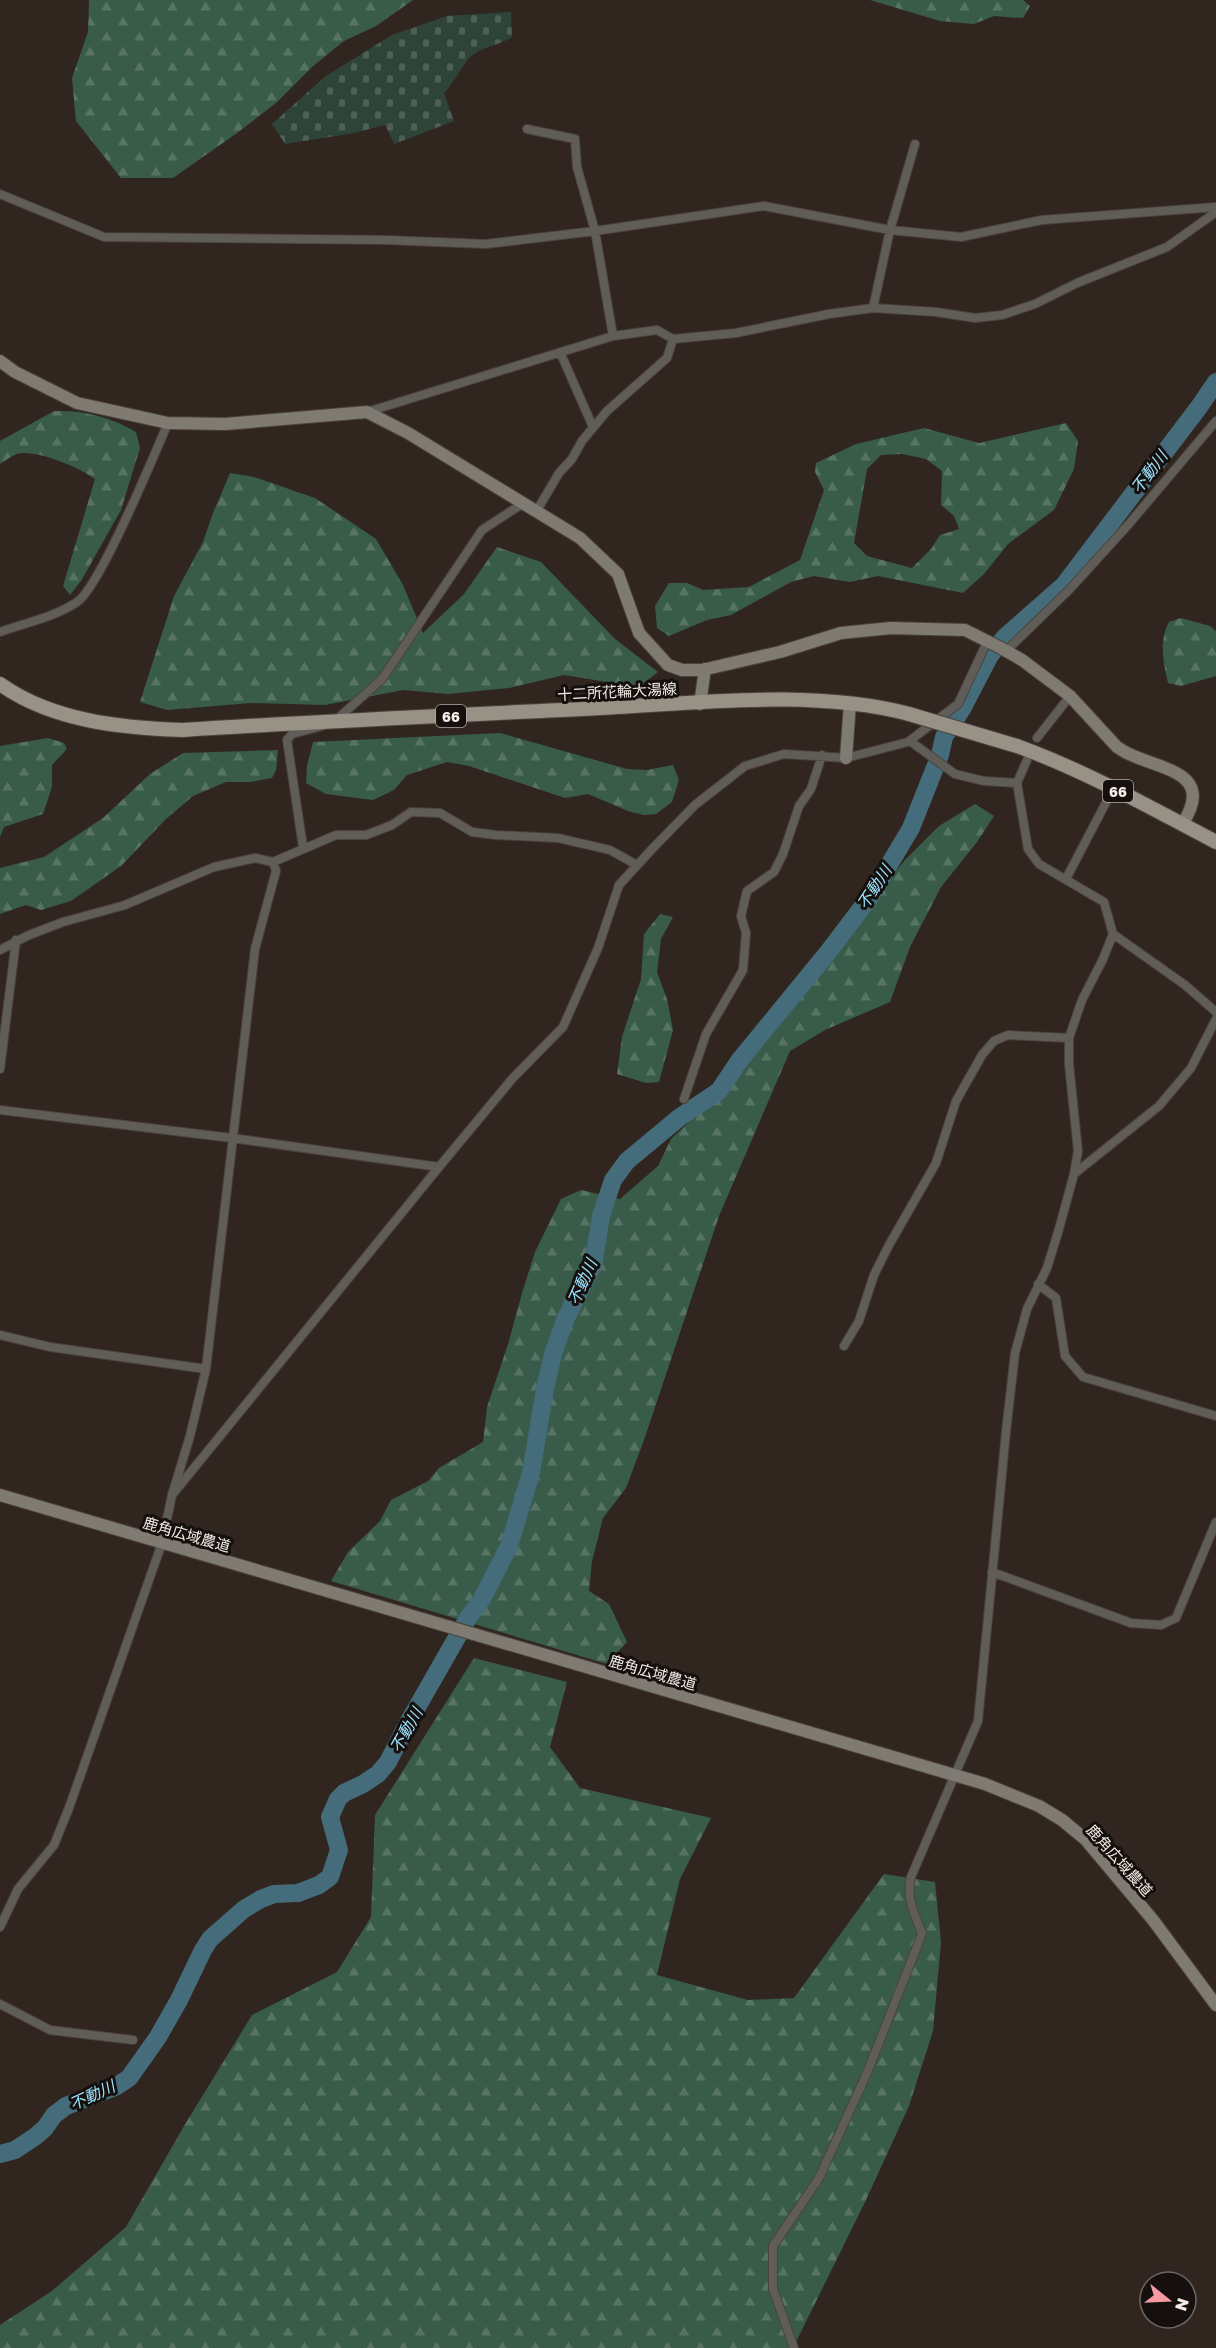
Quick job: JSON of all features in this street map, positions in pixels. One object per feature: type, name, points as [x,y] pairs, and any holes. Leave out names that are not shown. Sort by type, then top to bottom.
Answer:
[{"type":"main road","name":"十二所花輪大湯線","points":[[0,684],[34,704],[104,724],[141,729],[183,730],[767,701],[850,703],[909,714],[1017,746],[1054,760],[1183,823],[1216,842]]},
{"type":"street","points":[[527,129],[575,140],[577,167],[595,231],[613,336]]},
{"type":"street","points":[[873,308],[890,230],[915,144]]},
{"type":"street","points":[[0,194],[104,237],[386,240],[486,244],[595,231],[764,206],[890,230],[961,237],[1042,220],[1216,207]]},
{"type":"street","points":[[0,361],[15,372],[78,403],[168,423],[225,424],[367,412],[613,336],[657,330],[674,339],[736,333],[829,314],[873,308],[936,312],[975,318],[1002,315],[1035,304],[1077,283],[1167,246],[1216,212]]},
{"type":"street","points":[[536,512],[559,473],[572,459],[582,441],[607,411],[667,358],[674,339]]},
{"type":"street","points":[[560,352],[594,428]]},
{"type":"street","points":[[367,412],[408,433],[580,538],[618,574],[639,633],[668,665],[682,670],[705,669],[780,652],[841,633],[891,628],[965,630],[997,646],[1070,696],[1117,747],[1136,758],[1188,779],[1194,789],[1195,799],[1192,811],[1183,823]]},
{"type":"street","points":[[172,1495],[512,1079],[563,1027],[598,948],[619,885],[695,805],[745,766],[784,754],[846,758],[910,741],[958,704],[997,646],[1069,590],[1216,421]]},
{"type":"street","points":[[0,632],[71,605],[79,601],[89,589],[109,553],[168,423]]},
{"type":"street","points":[[303,847],[287,740],[292,734],[319,728],[339,719],[351,705],[382,679],[482,530],[522,504]]},
{"type":"street","points":[[700,704],[705,669]]},
{"type":"street","points":[[1037,738],[1070,696]]},
{"type":"street","points":[[846,758],[850,703]]},
{"type":"street","points":[[910,741],[943,766],[967,778],[1017,783]]},
{"type":"street","points":[[684,1099],[706,1034],[743,970],[746,933],[741,916],[747,891],[774,872],[783,854],[799,806],[811,789],[822,755]]},
{"type":"street","points":[[794,2348],[773,2289],[773,2246],[819,2178],[867,2073],[916,1949],[922,1933],[913,1911],[908,1889],[911,1877],[978,1721],[1016,1353],[1027,1309],[1047,1268],[1074,1174],[1078,1151],[1069,1064],[1070,1038],[1082,1000],[1103,959],[1113,933],[1104,902],[1039,864],[1028,849],[1017,783],[1027,760]]},
{"type":"street","points":[[1066,879],[1113,789]]},
{"type":"street","points":[[0,950],[16,940],[63,922],[125,905],[214,867],[255,858],[273,862],[336,834],[366,835],[392,825],[411,812],[440,813],[472,832],[558,837],[610,850],[637,866]]},
{"type":"street","points":[[0,1927],[18,1889],[54,1845],[162,1543],[172,1495],[190,1436],[206,1369],[255,949],[276,872],[273,862]]},
{"type":"street","points":[[1113,933],[1185,985],[1216,1012]]},
{"type":"street","points":[[0,1068],[16,940]]},
{"type":"street","points":[[1074,1174],[1159,1106],[1191,1068],[1216,1019]]},
{"type":"street","points":[[844,1346],[860,1320],[874,1275],[889,1245],[936,1163],[956,1101],[982,1055],[994,1041],[1008,1035],[1070,1038]]},
{"type":"street","points":[[0,1110],[232,1138],[439,1167]]},
{"type":"street","points":[[1038,1284],[1056,1298],[1065,1356],[1083,1377],[1216,1416]]},
{"type":"street","points":[[0,1335],[50,1347],[206,1369]]},
{"type":"street","name":"鹿角広域農道","points":[[0,1495],[985,1784],[1039,1806],[1062,1820],[1085,1839],[1153,1920],[1216,2005]]},
{"type":"street","points":[[992,1572],[1131,1623],[1161,1625],[1176,1618],[1216,1522]]},
{"type":"street","points":[[0,2004],[50,2030],[133,2040]]},
{"type":"green space","points":[[89,0],[413,0],[376,26],[344,41],[312,67],[276,103],[173,178],[121,178],[76,121],[72,78],[88,32]]},
{"type":"green space","points":[[870,0],[1023,0],[1030,6],[1023,18],[994,16],[974,24],[940,21]]},
{"type":"green space","points":[[511,12],[512,37],[484,48],[469,58],[444,93],[454,121],[394,144],[385,125],[354,133],[285,144],[272,124],[326,76],[392,35],[447,16]]},
{"type":"green space","points":[[54,411],[86,413],[117,422],[136,432],[140,448],[121,510],[81,581],[70,595],[63,586],[95,479],[69,465],[34,454],[17,454],[0,464],[0,441]]},
{"type":"green space","points":[[1066,423],[1078,441],[1074,469],[1054,510],[1008,544],[984,574],[963,593],[878,576],[850,582],[814,576],[791,582],[731,615],[707,620],[669,636],[657,628],[655,606],[669,583],[687,583],[703,590],[749,587],[800,560],[824,490],[815,472],[816,463],[856,444],[924,428],[979,443]],"holes":[[[902,454],[926,459],[942,471],[941,505],[954,516],[959,529],[940,535],[931,549],[912,568],[867,556],[854,543],[867,469],[881,455]]]},
{"type":"green space","points":[[230,473],[254,477],[315,498],[376,539],[403,585],[423,633],[464,594],[497,547],[541,562],[615,639],[658,672],[638,687],[564,675],[509,688],[448,694],[403,690],[325,705],[251,703],[167,710],[140,702],[174,596],[203,542]]},
{"type":"green space","points":[[1181,618],[1210,626],[1216,631],[1216,676],[1181,686],[1168,683],[1163,652],[1164,637],[1169,622]]},
{"type":"green space","points":[[500,733],[627,769],[647,770],[673,765],[679,780],[672,802],[656,814],[644,815],[628,811],[588,794],[565,798],[469,766],[447,762],[407,775],[394,790],[373,800],[326,794],[306,783],[307,766],[313,742]]},
{"type":"green space","points":[[48,738],[64,743],[67,749],[52,765],[52,787],[43,814],[4,827],[0,837],[0,746]]},
{"type":"green space","points":[[278,750],[276,770],[272,778],[250,782],[226,782],[193,796],[166,819],[121,866],[71,901],[41,910],[26,905],[0,914],[0,868],[44,857],[103,818],[150,774],[183,753]]},
{"type":"green space","points":[[975,804],[994,816],[977,842],[941,887],[910,947],[890,1002],[825,1030],[790,1051],[719,1216],[644,1440],[626,1488],[603,1518],[592,1561],[589,1591],[609,1604],[627,1642],[607,1664],[331,1581],[348,1552],[380,1521],[391,1500],[428,1481],[439,1468],[483,1442],[487,1407],[535,1252],[561,1199],[581,1190],[620,1199],[658,1166],[671,1139],[716,1096],[905,860],[939,826]]},
{"type":"green space","points":[[660,914],[673,917],[661,939],[657,972],[667,999],[673,1030],[659,1082],[646,1083],[617,1074],[622,1037],[641,979],[644,934]]},
{"type":"green space","points":[[474,1658],[567,1682],[550,1747],[580,1788],[711,1818],[680,1879],[657,1975],[748,2000],[794,1998],[884,1874],[935,1882],[941,1942],[933,2031],[909,2106],[866,2200],[793,2348],[0,2348],[0,2325],[52,2291],[126,2227],[252,2015],[337,1972],[371,1917],[375,1815]]},
{"type":"waterway","name":"不動川","points":[[0,2154],[15,2150],[36,2136],[54,2115],[66,2106],[117,2086],[129,2078],[158,2037],[210,1939],[244,1909],[274,1894],[298,1893],[319,1885],[330,1877],[339,1850],[330,1817],[338,1799],[344,1793],[378,1774],[388,1762],[468,1618],[482,1599],[509,1546],[531,1473],[553,1354],[566,1318],[593,1265],[601,1216],[613,1180],[627,1161],[680,1117],[719,1091],[739,1061],[870,897],[911,828],[940,755],[944,737],[962,709],[990,655],[1005,637],[1064,585],[1216,382]]}]
